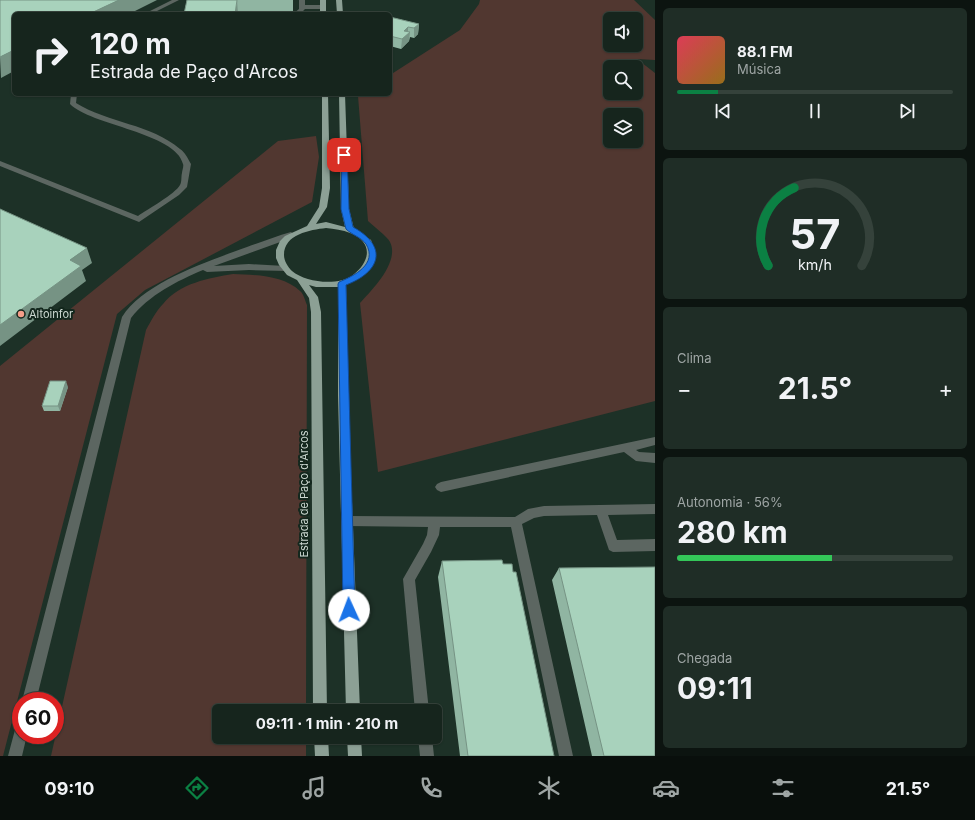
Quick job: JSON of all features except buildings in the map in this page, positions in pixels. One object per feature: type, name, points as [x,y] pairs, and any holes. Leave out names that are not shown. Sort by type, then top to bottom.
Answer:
[{"type":"main road","points":[[323,0],[323,12]]},
{"type":"main road","points":[[339,0],[340,12]]},
{"type":"main road","points":[[311,226],[323,207],[326,188],[324,96]]},
{"type":"main road","points":[[342,96],[345,209],[350,229]]},
{"type":"main road","name":"Estrada de Paço d'Arcos","points":[[285,269],[289,274],[302,281],[317,285],[342,284],[355,279],[366,271],[372,262],[373,252],[369,243],[361,235],[350,229],[326,225],[311,226],[291,235]]},
{"type":"main road","points":[[285,269],[279,254],[283,244],[291,235]]},
{"type":"main road","name":"Estrada de Paço d'Arcos","points":[[302,281],[313,297],[316,312],[320,704]]},
{"type":"main road","points":[[342,284],[353,704]]},
{"type":"main road","points":[[321,744],[322,756]]},
{"type":"main road","points":[[354,744],[355,756]]},
{"type":"street","points":[[151,12],[176,0]]},
{"type":"street","points":[[299,12],[302,10],[302,0]]},
{"type":"street","points":[[302,7],[323,7]]},
{"type":"street","points":[[0,163],[139,219],[176,193],[184,185],[187,164],[179,151],[164,141],[137,129],[84,111],[73,104],[74,96]]},
{"type":"street","points":[[31,692],[127,317],[138,304],[155,292],[195,270],[291,235]]},
{"type":"street","points":[[195,270],[249,267],[285,269]]},
{"type":"street","points":[[441,487],[655,441]]},
{"type":"street","points":[[626,448],[636,456],[655,458]]},
{"type":"street","points":[[347,521],[516,522],[532,513],[544,511],[655,509]]},
{"type":"street","points":[[601,510],[612,546],[655,545]]},
{"type":"street","points":[[421,704],[409,579],[433,535],[435,522]]},
{"type":"street","points":[[516,522],[566,756]]},
{"type":"street","points":[[15,756],[18,744]]},
{"type":"street","points":[[426,744],[427,756]]},
{"type":"shaded area","points":[[480,0],[634,0],[655,20],[655,60],[603,60],[603,100],[643,100],[643,64],[655,73],[655,401],[378,472],[360,303],[371,291],[388,267],[392,250],[390,242],[368,221],[358,96],[392,96],[392,74],[460,30],[479,4]]},
{"type":"shaded area","points":[[316,136],[319,157],[312,202],[145,290],[117,314],[20,692],[12,692],[12,721],[3,756],[0,756],[0,366],[278,141]]},
{"type":"shaded area","points":[[233,274],[277,279],[293,286],[301,292],[307,305],[306,704],[212,704],[212,744],[306,744],[306,756],[51,756],[54,744],[64,744],[64,698],[146,330],[160,307],[170,297],[186,286],[214,277]]},
{"type":"place","name":"Altoinfor","points":[[21,314]]},
{"type":"route","points":[[344,155],[345,209],[350,229],[361,235],[369,243],[373,252],[372,262],[366,271],[355,279],[342,284],[343,396],[349,610]]}]
